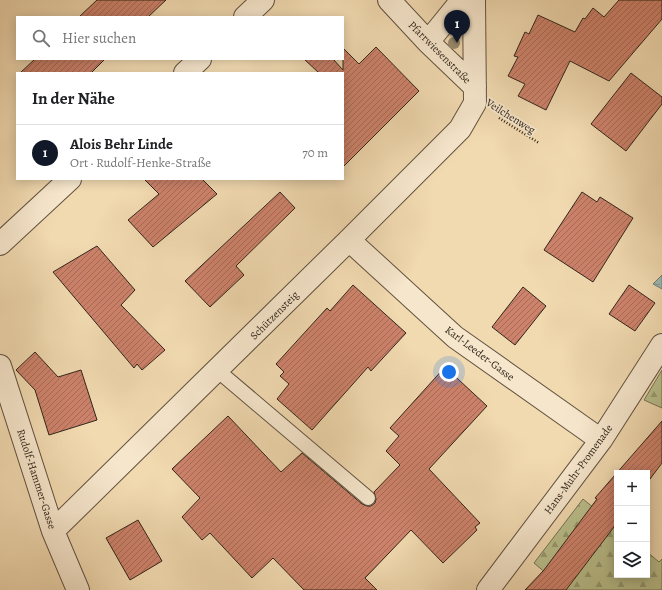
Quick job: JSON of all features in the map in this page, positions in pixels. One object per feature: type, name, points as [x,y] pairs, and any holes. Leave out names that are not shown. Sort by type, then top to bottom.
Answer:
[{"type":"street","points":[[246,16],[264,0]]},
{"type":"street","name":"Pfarrwiesenstraße","points":[[389,0],[475,95]]},
{"type":"street","points":[[428,42],[462,0]]},
{"type":"street","points":[[474,0],[475,95]]},
{"type":"street","points":[[186,72],[199,60]]},
{"type":"street","name":"Schützensteig","points":[[53,531],[460,129],[475,95]]},
{"type":"street","points":[[0,244],[69,180]]},
{"type":"street","name":"Karl-Leeder-Gasse","points":[[349,240],[455,337],[601,440]]},
{"type":"street","name":"Hans-Muhr-Promenade","points":[[488,590],[601,440],[662,345]]},
{"type":"street","name":"Rudolf-Hammer-Gasse","points":[[0,366],[4,391],[53,531],[78,590]]},
{"type":"lane","points":[[217,370],[368,498]]},
{"type":"path","name":"Veilchenweg","points":[[475,95],[539,143]]},
{"type":"green space","points":[[662,370],[662,408],[644,400]]},
{"type":"green space","points":[[583,499],[614,525],[614,578],[650,578],[650,554],[659,562],[662,559],[662,590],[566,590],[534,563]]},
{"type":"water","points":[[662,275],[662,289],[653,284]]},
{"type":"building","points":[[97,0],[166,0],[149,16],[80,16]]},
{"type":"building","points":[[619,0],[662,0],[662,19],[609,81],[570,61],[546,110],[518,96],[525,84],[508,76],[518,57],[514,56],[525,32],[529,34],[538,15],[575,32],[583,18],[585,19],[593,8],[604,17]]},
{"type":"building","points":[[376,47],[419,91],[344,166],[344,72],[318,72],[305,60],[334,60],[343,70],[344,49],[359,64]]},
{"type":"building","points":[[34,60],[104,60],[92,72],[21,72]]},
{"type":"building","points":[[631,73],[662,97],[662,104],[626,151],[591,124]]},
{"type":"building","points":[[145,180],[203,180],[217,194],[153,247],[128,220],[159,194]]},
{"type":"building","points":[[280,192],[295,208],[236,266],[244,275],[210,307],[185,281]]},
{"type":"building","points":[[582,192],[597,202],[600,197],[633,218],[593,282],[544,250]]},
{"type":"building","points":[[97,246],[135,290],[121,305],[165,350],[142,370],[137,364],[134,368],[53,272]]},
{"type":"building","points":[[353,285],[406,333],[371,371],[368,367],[312,430],[277,399],[289,384],[280,376],[284,372],[276,364],[327,308],[330,311]]},
{"type":"building","points":[[629,285],[655,303],[635,331],[609,314]]},
{"type":"building","points":[[523,287],[546,306],[515,345],[492,327]]},
{"type":"building","points":[[35,352],[58,377],[81,370],[97,420],[49,435],[35,390],[16,370]]},
{"type":"building","points":[[445,367],[487,406],[429,469],[480,523],[475,527],[477,530],[443,563],[411,530],[365,578],[377,590],[304,590],[273,558],[252,578],[210,533],[202,540],[182,517],[200,498],[172,469],[228,416],[281,472],[302,453],[362,504],[371,506],[375,503],[376,499],[374,492],[400,465],[386,451],[399,436],[390,428]]},
{"type":"building","points":[[662,421],[662,463],[650,479],[650,470],[619,470]]},
{"type":"building","points":[[614,476],[614,527],[566,590],[525,590],[544,570],[597,499],[595,498]]},
{"type":"building","points":[[138,520],[162,561],[130,580],[106,538]]},
{"type":"place","name":"Alois Behr Linde","points":[[457,43]]}]
